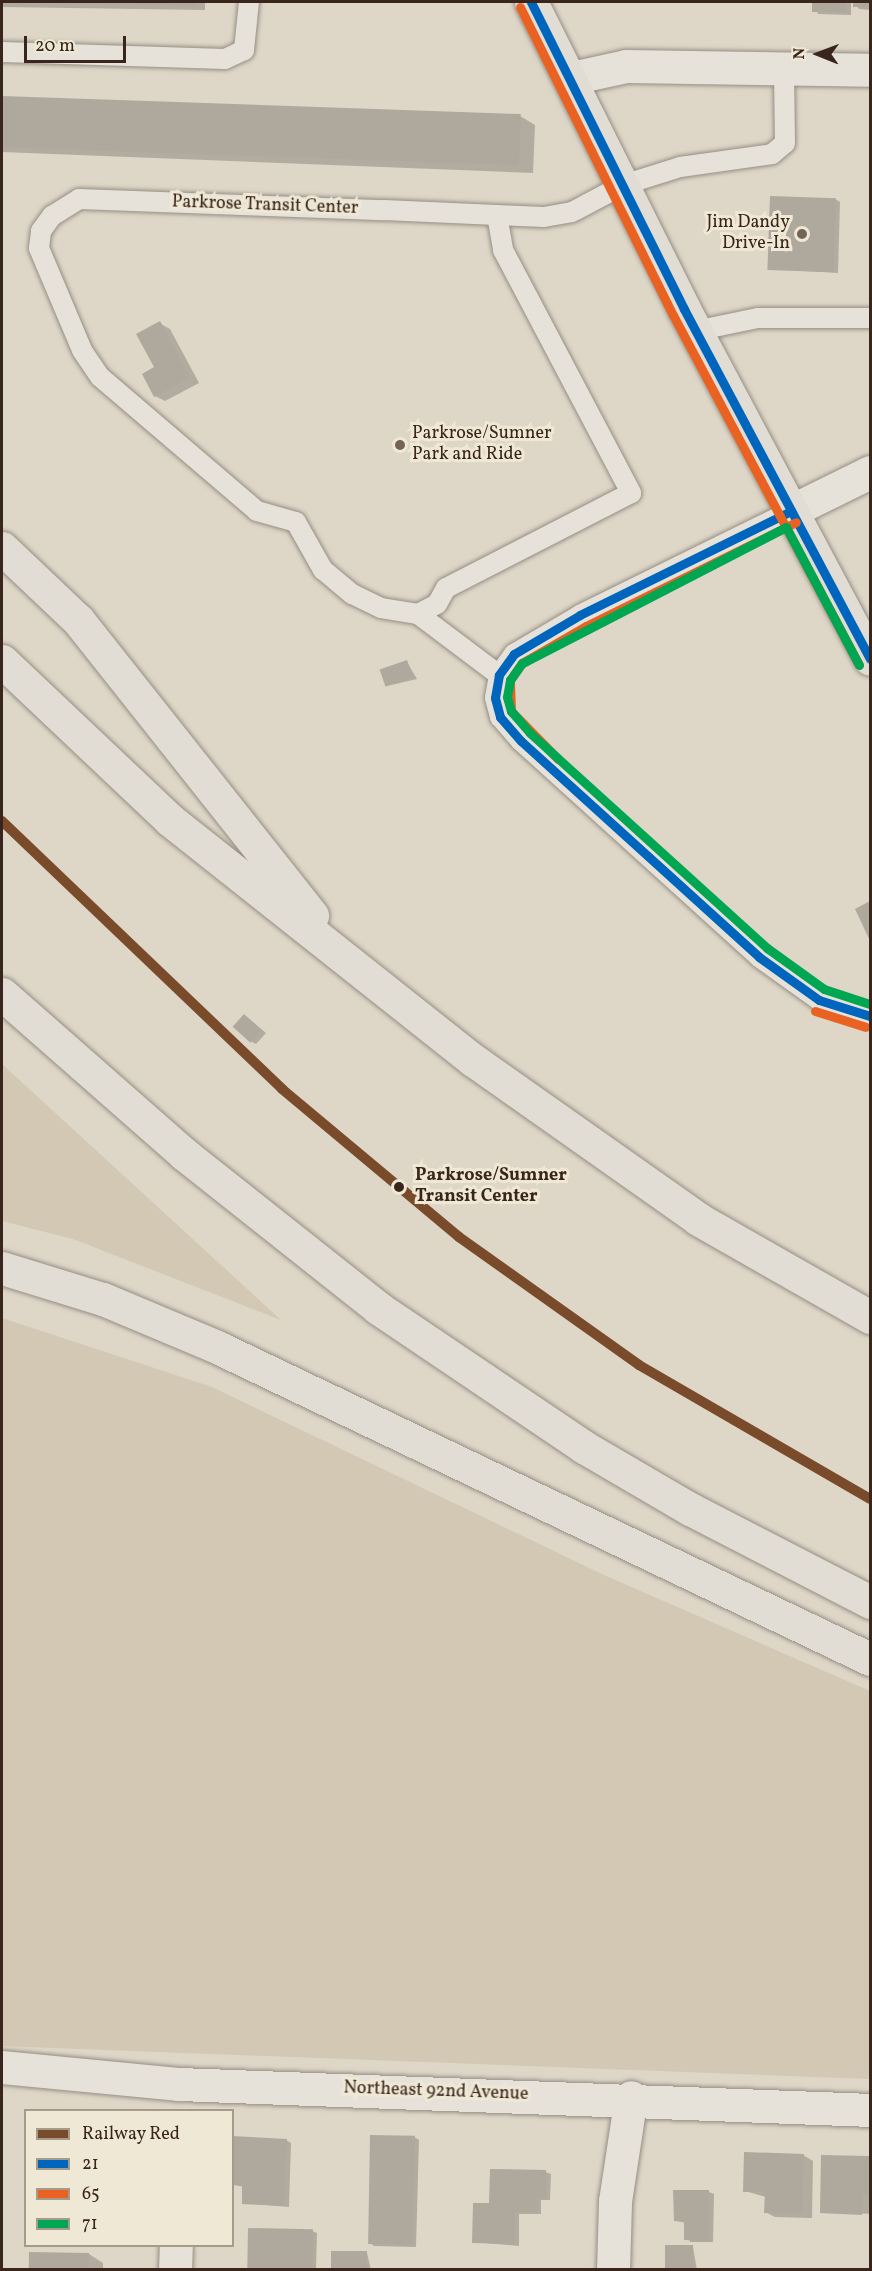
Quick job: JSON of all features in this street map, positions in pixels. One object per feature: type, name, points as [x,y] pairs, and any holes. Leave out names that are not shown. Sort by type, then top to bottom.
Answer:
[{"type":"main road","points":[[531,2],[696,331],[791,511],[862,620],[870,659]]},
{"type":"main road","points":[[2,548],[78,620],[346,959]]},
{"type":"main road","points":[[2,661],[170,820],[346,959],[602,1155],[698,1219],[870,1317]]},
{"type":"main road","points":[[2,994],[184,1154],[387,1314],[584,1447],[700,1515],[870,1602]]},
{"type":"main road","points":[[2,1268],[103,1299],[217,1347],[870,1659]]},
{"type":"street","points":[[571,78],[626,66],[870,70]]},
{"type":"street","points":[[791,511],[870,472]]},
{"type":"street","name":"Northeast 92nd Avenue","points":[[2,2067],[179,2097],[631,2097],[870,2110]]},
{"type":"street","points":[[614,2270],[615,2201],[631,2097]]},
{"type":"street","points":[[175,2270],[176,2247]]},
{"type":"lane","points":[[2,52],[225,59],[244,50],[249,2]]},
{"type":"lane","name":"Parkrose Transit Center","points":[[418,614],[381,608],[352,594],[323,570],[296,522],[257,511],[100,377],[82,350],[39,248],[41,231],[52,216],[78,199],[497,215],[572,212],[623,185],[680,167],[771,154],[785,143],[784,68]]},
{"type":"lane","points":[[497,215],[503,250],[631,493],[446,588],[437,604],[418,614],[499,675]]},
{"type":"lane","points":[[696,331],[759,318],[870,318]]},
{"type":"lane","points":[[791,511],[580,615],[514,654],[499,675],[495,698],[500,717],[549,767],[759,957],[819,1000],[870,1016]]},
{"type":"shaded area","points":[[2,1064],[281,1320],[73,1239],[2,1221]]},
{"type":"shaded area","points":[[2,1318],[212,1387],[604,1575],[870,1691],[870,2079],[2,2046]]},
{"type":"building","points":[[68,2],[196,2],[196,6]]},
{"type":"building","points":[[812,2],[847,2],[847,12],[812,12]]},
{"type":"building","points":[[853,2],[870,2],[870,7],[853,7]]},
{"type":"building","points":[[2,96],[521,114],[519,165],[2,147]]},
{"type":"building","name":"Jim Dandy Drive-In","points":[[770,196],[836,198],[833,272],[767,270]]},
{"type":"building","points":[[160,321],[190,377],[154,397],[142,374],[154,367],[136,334]]},
{"type":"building","points":[[407,660],[413,677],[385,686],[380,669]]},
{"type":"building","points":[[870,901],[870,941],[855,909]]},
{"type":"building","points":[[244,1014],[262,1030],[250,1043],[233,1027]]},
{"type":"building","points":[[370,2135],[415,2136],[413,2245],[368,2244]]},
{"type":"building","points":[[234,2136],[287,2139],[284,2206],[242,2204],[242,2186],[234,2185]]},
{"type":"building","points":[[744,2152],[804,2154],[802,2213],[764,2213],[765,2192],[743,2192]]},
{"type":"building","points":[[821,2155],[870,2156],[870,2194],[863,2194],[862,2215],[820,2213]]},
{"type":"building","points":[[490,2169],[546,2170],[546,2198],[537,2198],[537,2212],[515,2212],[514,2244],[472,2243],[473,2203],[489,2203]]},
{"type":"building","points":[[673,2190],[709,2190],[709,2241],[684,2240],[684,2222],[674,2221]]},
{"type":"building","points":[[248,2228],[313,2229],[312,2270],[247,2270]]},
{"type":"building","points":[[665,2245],[693,2245],[693,2268],[665,2268]]},
{"type":"building","points":[[331,2251],[367,2251],[367,2270],[331,2270]]},
{"type":"building","points":[[29,2252],[89,2253],[89,2270],[29,2270]]},
{"type":"rail line","name":"Red","points":[[2,821],[282,1089],[459,1237],[639,1365],[870,1499]]},
{"type":"transit line","name":"21","points":[[531,2],[684,309],[870,659]]},
{"type":"transit line","name":"65","points":[[520,7],[673,315],[859,665]]},
{"type":"transit line","name":"21","points":[[791,511],[580,615],[514,654],[499,675],[495,698],[500,717],[521,741],[759,957],[819,1000],[870,1016]]},
{"type":"transit line","name":"65","points":[[558,759],[511,711],[510,680],[522,663],[586,626],[796,522]]},
{"type":"transit line","name":"71","points":[[859,665],[786,527],[522,663],[510,680],[507,697],[511,711],[530,733],[767,948],[824,989],[870,1004]]},
{"type":"transit line","name":"65","points":[[815,1011],[866,1027]]},
{"type":"place","name":"Jim Dandy Drive-In","points":[[802,234]]},
{"type":"place","name":"Parkrose/Sumner Park and Ride","points":[[400,445]]},
{"type":"place","name":"Parkrose/Sumner Transit Center","points":[[399,1187]]}]
